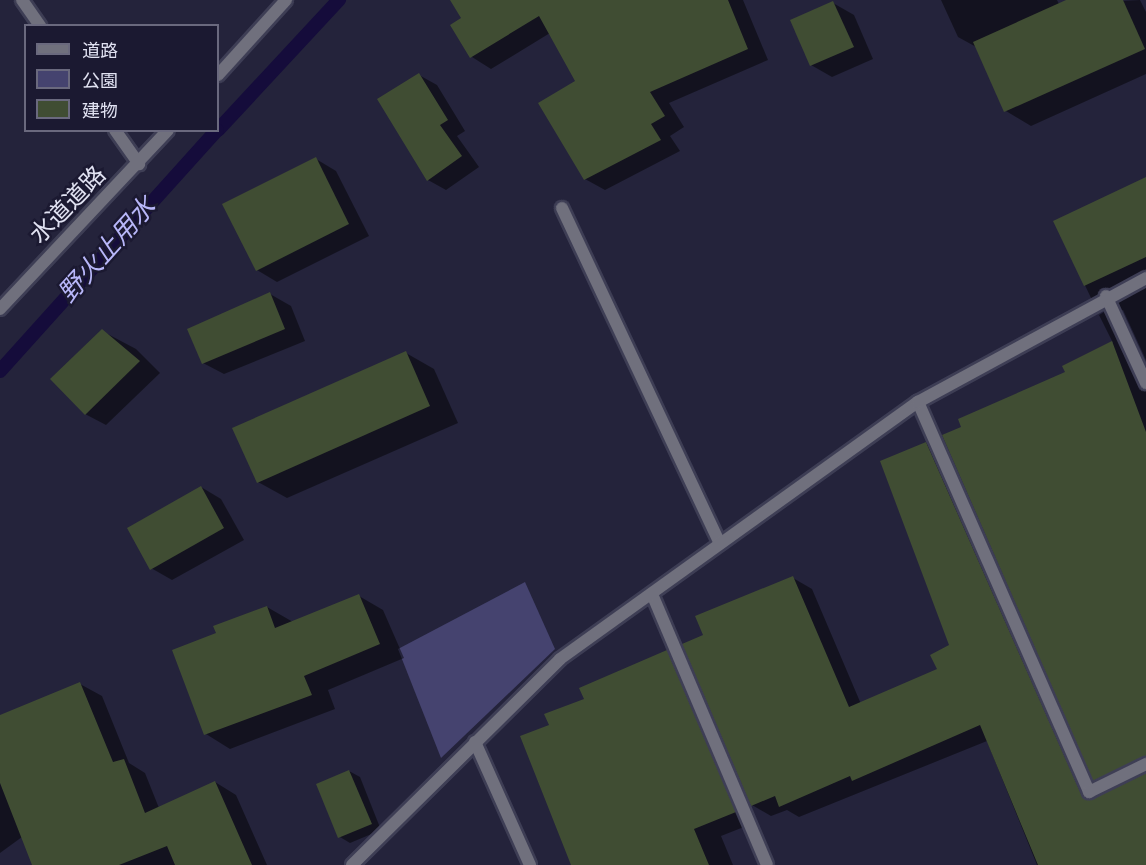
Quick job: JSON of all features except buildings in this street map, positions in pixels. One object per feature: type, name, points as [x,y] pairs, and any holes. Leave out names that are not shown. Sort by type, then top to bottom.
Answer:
[{"type":"street","points":[[22,0],[39,24]]},
{"type":"street","points":[[219,74],[286,0]]},
{"type":"street","points":[[116,132],[139,164]]},
{"type":"street","name":"水道道路","points":[[0,309],[139,164],[166,132]]},
{"type":"street","points":[[562,208],[719,542]]},
{"type":"street","points":[[351,865],[560,659],[719,542],[918,402],[1106,296],[1146,278]]},
{"type":"street","points":[[1106,296],[1146,383]]},
{"type":"street","points":[[918,402],[1089,792],[1146,764]]},
{"type":"street","points":[[651,594],[767,865]]},
{"type":"street","points":[[475,742],[530,865]]},
{"type":"green space","points":[[525,582],[555,649],[441,758],[398,649]]},
{"type":"waterway","name":"野火止用水","points":[[219,129],[339,0]]},
{"type":"waterway","name":"野火止用水","points":[[0,371],[215,132]]}]
